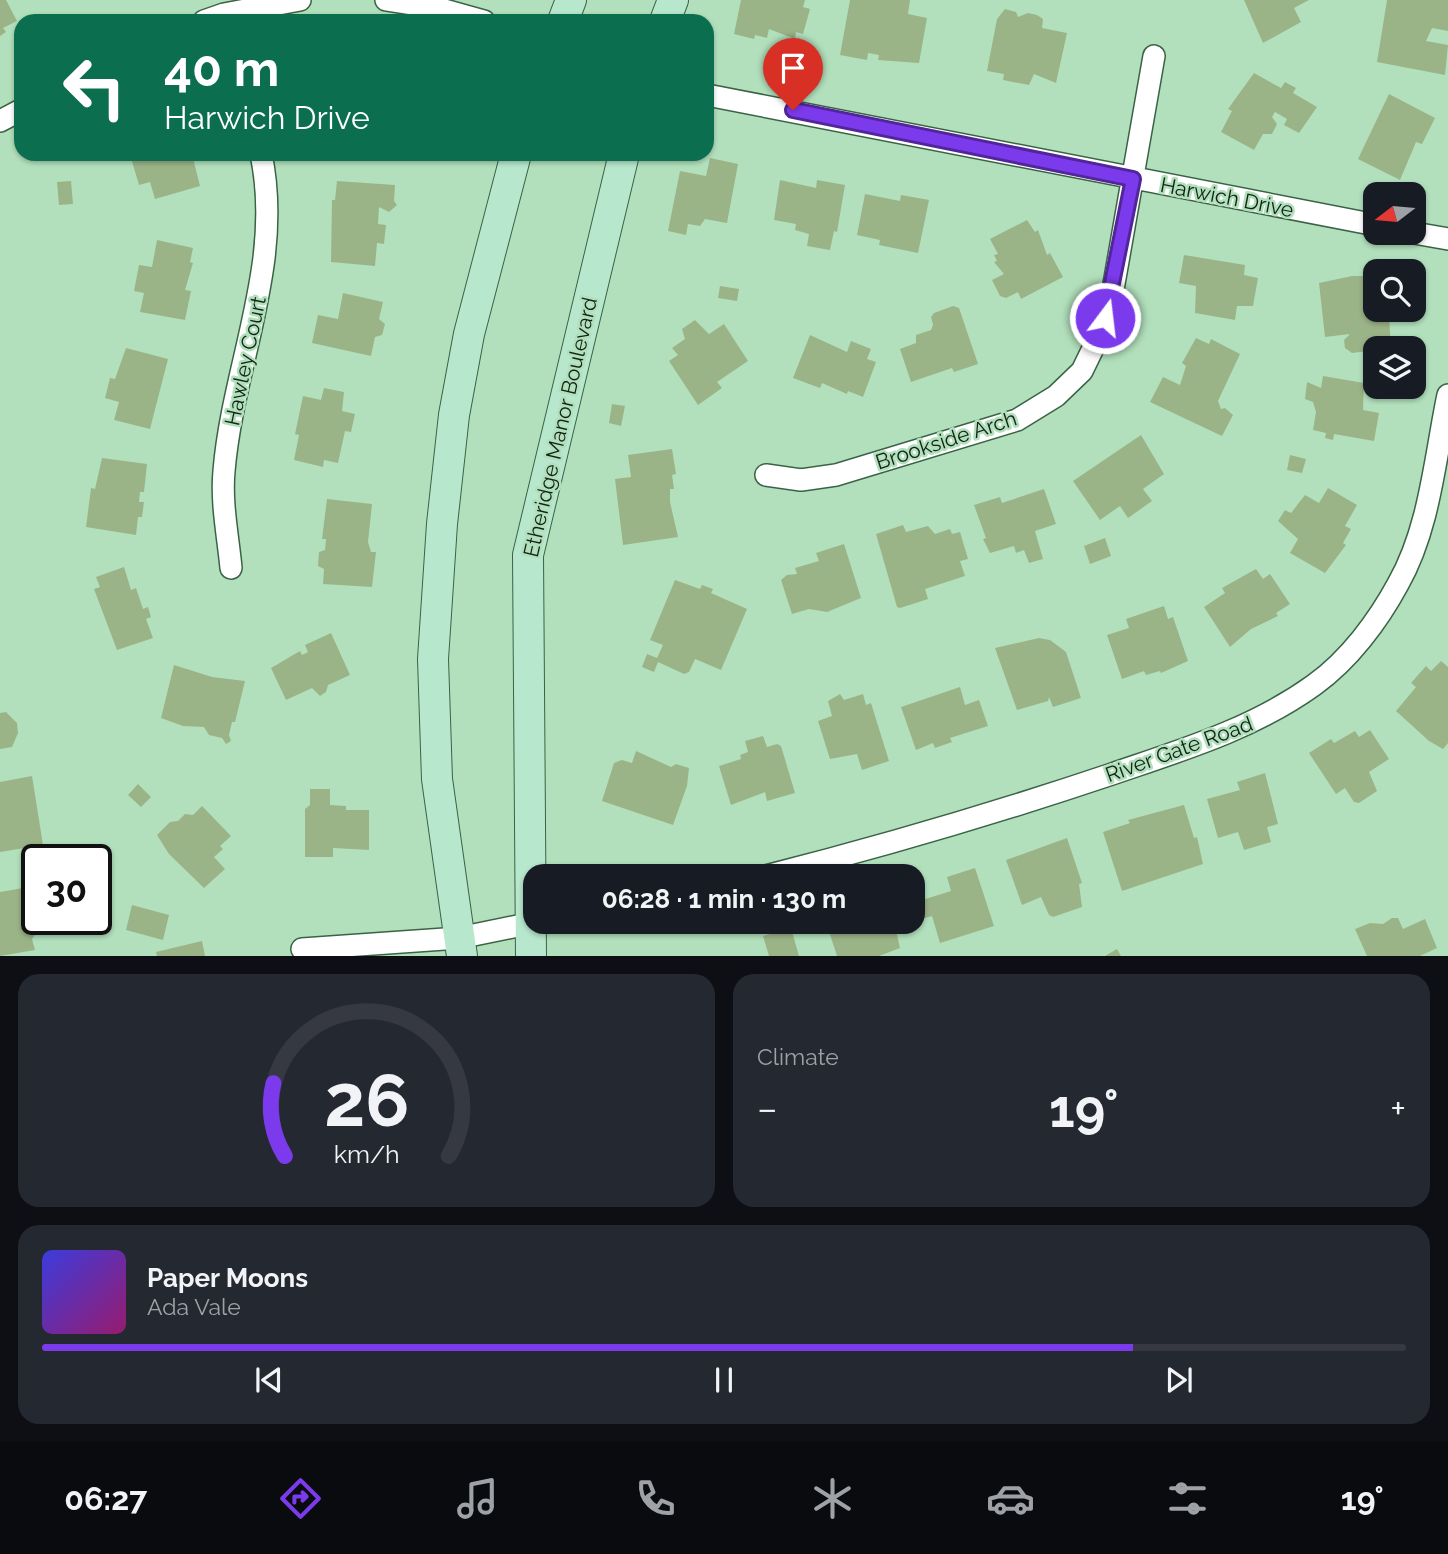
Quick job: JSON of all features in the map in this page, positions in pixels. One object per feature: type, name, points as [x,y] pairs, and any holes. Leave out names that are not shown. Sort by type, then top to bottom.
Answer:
[{"type":"main road","points":[[461,947],[437,779],[433,659],[442,524],[454,415],[469,334],[514,161]]},
{"type":"main road","name":"Etheridge Manor Boulevard","points":[[532,864],[528,555],[622,161]]},
{"type":"main road","name":"Etheridge Manor Boulevard","points":[[531,956],[532,934]]},
{"type":"street","points":[[218,14],[300,0]]},
{"type":"street","points":[[386,0],[459,14]]},
{"type":"street","name":"Brookside Arch","points":[[766,475],[801,480],[836,475],[1017,420],[1056,396],[1082,371],[1099,336],[1111,300],[1154,56]]},
{"type":"street","name":"Harwich Drive","points":[[714,96],[1363,223]]},
{"type":"street","name":"Hawley Court","points":[[231,568],[224,472],[231,419],[257,309],[268,239],[266,175],[263,161]]},
{"type":"street","points":[[1426,235],[1448,239]]},
{"type":"street","name":"River Gate Road","points":[[810,864],[978,819],[1165,756],[1266,716],[1316,684],[1361,639],[1398,584],[1411,558],[1419,534],[1448,395]]},
{"type":"street","points":[[302,949],[461,947],[523,926]]},
{"type":"building","points":[[0,0],[6,0],[14,15],[14,22],[3,28],[6,32],[0,36]]},
{"type":"building","points":[[741,0],[805,0],[803,7],[810,9],[803,34],[796,32],[795,39],[769,29],[767,38],[755,35],[754,39],[734,34]]},
{"type":"building","points":[[850,0],[910,0],[908,14],[927,18],[919,63],[878,60],[879,55],[868,53],[867,60],[840,55]]},
{"type":"building","points":[[1244,0],[1309,0],[1294,8],[1301,22],[1263,43]]},
{"type":"building","points":[[1387,0],[1448,0],[1448,31],[1432,28],[1426,41],[1448,45],[1445,75],[1377,62]]},
{"type":"building","points":[[1005,9],[1016,12],[1018,17],[1028,13],[1037,15],[1043,19],[1042,28],[1067,33],[1056,83],[1034,74],[1029,85],[1003,80],[1004,74],[987,71],[997,19]]},
{"type":"building","points":[[1254,73],[1281,88],[1285,82],[1296,88],[1293,93],[1317,107],[1299,133],[1284,125],[1287,119],[1275,112],[1272,117],[1277,124],[1272,134],[1263,134],[1254,150],[1221,132],[1232,111],[1228,109]]},
{"type":"building","points":[[1389,94],[1435,118],[1422,144],[1416,142],[1400,180],[1358,159]]},
{"type":"building","points":[[714,159],[738,164],[727,223],[705,219],[700,226],[688,224],[686,235],[668,231],[680,171],[706,176],[709,161]]},
{"type":"building","points":[[132,161],[194,161],[200,186],[155,199],[150,182],[139,185]]},
{"type":"building","points":[[780,180],[816,188],[817,180],[845,185],[837,232],[834,231],[830,250],[807,246],[809,234],[795,230],[796,224],[774,220]]},
{"type":"building","points":[[71,181],[73,204],[59,205],[57,182]]},
{"type":"building","points":[[337,181],[395,185],[394,201],[397,205],[389,212],[379,207],[378,224],[386,225],[384,244],[377,243],[375,266],[331,262],[332,200],[335,200]]},
{"type":"building","points":[[865,194],[900,201],[901,195],[929,200],[918,253],[879,245],[880,240],[857,235]]},
{"type":"building","points":[[1027,220],[1035,232],[1038,230],[1047,255],[1050,253],[1063,277],[1021,299],[1018,292],[1006,298],[1000,296],[992,280],[1004,274],[994,262],[997,261],[994,255],[998,254],[990,239]]},
{"type":"building","points":[[157,240],[193,248],[190,262],[193,263],[185,290],[191,291],[185,320],[140,312],[144,293],[134,291],[139,265],[152,267]]},
{"type":"building","points":[[1184,255],[1245,265],[1244,275],[1258,278],[1253,306],[1237,306],[1235,320],[1195,313],[1196,286],[1179,283]]},
{"type":"building","points":[[1363,276],[1363,322],[1389,322],[1390,336],[1363,336],[1363,352],[1352,353],[1345,348],[1344,340],[1350,334],[1325,337],[1319,283]]},
{"type":"building","points":[[720,286],[739,289],[737,301],[718,298]]},
{"type":"building","points":[[343,293],[383,302],[379,319],[385,324],[382,335],[375,337],[371,356],[312,343],[318,315],[338,319]]},
{"type":"building","points":[[953,306],[959,308],[978,364],[954,372],[952,368],[911,382],[900,349],[916,343],[916,335],[931,330],[931,317],[934,313]]},
{"type":"building","points":[[695,320],[709,334],[724,324],[748,361],[717,382],[722,388],[698,405],[669,361],[678,355],[672,348],[685,339],[682,329]]},
{"type":"building","points":[[810,335],[847,352],[851,341],[871,349],[867,359],[876,362],[863,397],[848,391],[847,394],[822,383],[820,388],[793,378]]},
{"type":"building","points":[[1196,338],[1209,344],[1211,339],[1240,354],[1218,401],[1221,409],[1225,408],[1233,415],[1222,436],[1150,402],[1163,377],[1180,385],[1186,366],[1182,363]]},
{"type":"building","points":[[126,348],[168,359],[150,429],[114,420],[119,402],[105,398],[110,378],[115,379]]},
{"type":"building","points":[[1323,376],[1363,383],[1363,410],[1379,413],[1374,441],[1334,434],[1333,440],[1325,438],[1326,433],[1313,430],[1316,412],[1313,402],[1305,399],[1307,382],[1321,388]]},
{"type":"building","points":[[324,388],[344,392],[342,411],[355,414],[351,432],[345,431],[338,463],[324,460],[323,467],[294,460],[299,435],[295,434],[303,396],[321,400]]},
{"type":"building","points":[[612,404],[625,406],[621,426],[609,423]]},
{"type":"building","points":[[1141,435],[1164,474],[1143,489],[1152,501],[1128,518],[1120,506],[1100,520],[1073,481]]},
{"type":"building","points":[[672,449],[676,474],[672,475],[674,489],[670,489],[670,502],[678,537],[623,545],[615,479],[631,477],[628,455]]},
{"type":"building","points":[[1290,455],[1306,459],[1302,473],[1287,470]]},
{"type":"building","points":[[102,458],[147,464],[144,492],[140,492],[139,502],[144,502],[142,517],[138,517],[136,535],[86,527],[91,488],[95,489]]},
{"type":"building","points":[[1328,488],[1357,505],[1345,526],[1351,529],[1343,543],[1346,545],[1325,573],[1290,553],[1298,539],[1278,521],[1285,510],[1291,513],[1305,495],[1319,503]]},
{"type":"building","points":[[1044,489],[1056,524],[1035,531],[1043,559],[1029,563],[1024,550],[1016,553],[1014,546],[990,553],[983,539],[986,538],[974,505],[1000,497],[1002,503]]},
{"type":"building","points":[[327,499],[372,504],[368,542],[371,552],[376,552],[372,587],[323,584],[324,569],[318,566],[319,552],[325,550],[326,539],[322,539]]},
{"type":"building","points":[[903,525],[906,532],[928,526],[935,534],[950,529],[952,534],[960,532],[968,559],[960,561],[965,576],[925,589],[928,599],[900,608],[897,607],[876,534]]},
{"type":"building","points":[[1105,538],[1111,556],[1090,564],[1084,546]]},
{"type":"building","points":[[844,544],[861,598],[827,612],[809,609],[792,614],[781,580],[787,575],[797,574],[795,568],[819,561],[816,553]]},
{"type":"building","points":[[124,567],[131,590],[136,588],[143,609],[148,607],[151,617],[146,619],[153,638],[117,650],[94,589],[100,587],[96,577]]},
{"type":"building","points":[[1256,569],[1263,579],[1270,574],[1290,604],[1276,613],[1278,616],[1251,629],[1230,647],[1204,607],[1225,593],[1222,588]]},
{"type":"building","points":[[675,580],[700,589],[702,585],[713,589],[711,593],[747,609],[721,670],[695,659],[689,672],[684,674],[658,662],[654,672],[642,667],[647,654],[657,658],[663,645],[650,640]]},
{"type":"building","points":[[1164,606],[1168,619],[1173,617],[1188,661],[1161,673],[1160,671],[1146,675],[1144,671],[1122,679],[1107,635],[1129,628],[1126,619]]},
{"type":"building","points":[[331,633],[350,675],[328,685],[326,692],[320,696],[312,688],[286,700],[271,668],[300,651],[302,655],[308,652],[305,645]]},
{"type":"building","points":[[1039,638],[1050,640],[1066,652],[1081,698],[1053,707],[1049,697],[1048,701],[1017,710],[995,648]]},
{"type":"building","points":[[1441,661],[1448,667],[1448,743],[1443,749],[1429,741],[1396,711],[1416,687],[1411,683],[1426,666],[1431,671]]},
{"type":"building","points":[[174,665],[212,677],[245,681],[235,722],[232,722],[229,735],[231,741],[226,744],[222,738],[209,735],[204,727],[183,726],[161,718]]},
{"type":"building","points":[[960,687],[965,705],[979,700],[988,726],[950,738],[952,742],[935,748],[933,743],[916,750],[901,707]]},
{"type":"building","points":[[840,694],[844,700],[863,694],[866,705],[871,703],[889,761],[862,770],[857,754],[830,759],[818,721],[832,716],[828,701]]},
{"type":"building","points":[[6,712],[17,723],[18,733],[12,747],[0,749],[0,713]]},
{"type":"building","points":[[1370,730],[1389,759],[1369,772],[1377,791],[1359,803],[1354,802],[1345,788],[1336,794],[1309,753],[1331,739],[1334,743],[1355,731],[1359,737]]},
{"type":"building","points":[[763,736],[767,747],[777,744],[781,746],[795,793],[767,801],[765,792],[731,805],[719,766],[741,759],[740,755],[748,752],[745,741]]},
{"type":"building","points":[[636,751],[671,767],[676,764],[689,768],[687,786],[673,825],[602,801],[614,763],[622,760],[632,763]]},
{"type":"building","points":[[1265,773],[1278,824],[1267,827],[1271,842],[1244,850],[1238,832],[1218,838],[1207,799],[1240,790],[1237,782]]},
{"type":"building","points":[[32,776],[43,844],[21,844],[21,849],[0,852],[0,782]]},
{"type":"building","points":[[138,784],[151,797],[141,807],[128,795]]},
{"type":"building","points":[[310,789],[330,789],[330,805],[346,806],[346,810],[369,810],[369,850],[333,848],[333,857],[305,857],[305,809],[310,805]]},
{"type":"building","points":[[1184,805],[1194,838],[1197,837],[1203,864],[1122,891],[1103,832],[1130,823],[1128,820]]},
{"type":"building","points":[[202,806],[231,836],[220,846],[223,849],[214,857],[225,869],[204,888],[169,854],[157,835],[170,822],[178,821],[185,814],[193,815]]},
{"type":"building","points":[[1067,838],[1082,883],[1079,884],[1082,907],[1053,917],[1049,915],[1041,897],[1022,905],[1006,860]]},
{"type":"building","points":[[975,868],[994,926],[940,943],[932,916],[925,918],[925,899],[951,891],[947,877]]},
{"type":"building","points":[[21,888],[21,935],[35,935],[32,939],[35,950],[0,956],[0,892]]},
{"type":"building","points":[[132,905],[169,915],[163,940],[126,930]]},
{"type":"building","points":[[1392,918],[1398,918],[1403,929],[1425,919],[1437,948],[1420,956],[1367,956],[1355,929],[1370,923],[1383,924]]},
{"type":"building","points":[[793,934],[799,956],[769,956],[763,936]]},
{"type":"building","points":[[830,934],[897,934],[900,948],[879,956],[837,956]]},
{"type":"building","points":[[202,941],[205,956],[157,956],[156,952]]},
{"type":"building","points":[[1117,949],[1121,956],[1105,956]]},
{"type":"route","points":[[793,110],[1133,179],[1111,300],[1105,318]]}]
